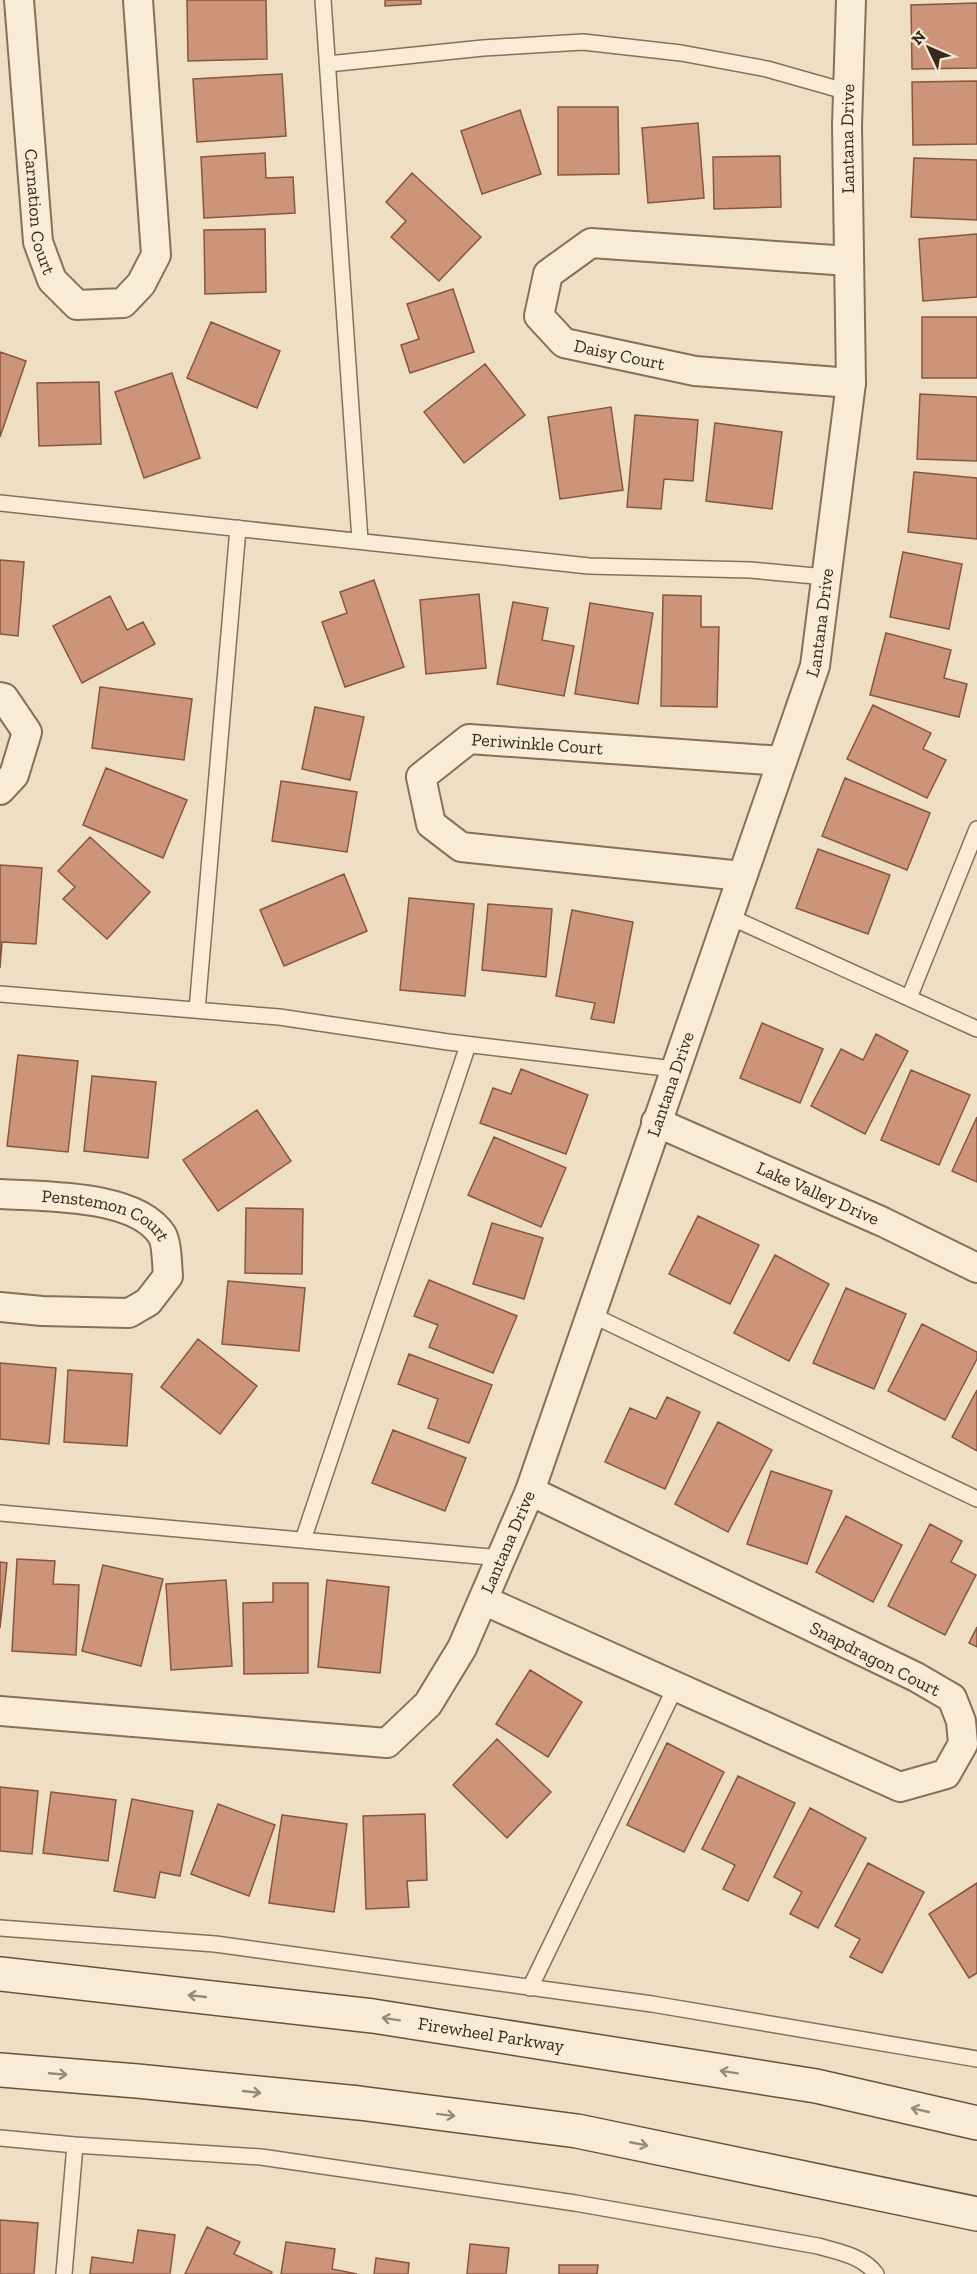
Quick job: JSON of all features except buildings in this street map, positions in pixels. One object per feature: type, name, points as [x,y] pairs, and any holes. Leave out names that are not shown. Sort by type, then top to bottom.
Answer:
[{"type":"main road","name":"Firewheel Parkway","points":[[0,1974],[372,2016],[816,2086],[977,2123]]},
{"type":"main road","points":[[0,2070],[359,2103],[577,2132],[977,2214]]},
{"type":"street","name":"Carnation Court","points":[[19,0],[38,242],[52,280],[77,305],[123,303],[141,284],[156,255],[138,0]]},
{"type":"street","name":"Lantana Drive","points":[[0,1711],[387,1743],[428,1704],[462,1648],[530,1491],[815,666],[851,383],[848,92],[850,0]]},
{"type":"street","name":"Daisy Court","points":[[849,261],[591,243],[548,274],[539,316],[564,343],[695,371],[851,383]]},
{"type":"street","points":[[0,697],[4,698],[27,732],[14,775],[0,790]]},
{"type":"street","name":"Periwinkle Court","points":[[742,876],[461,848],[431,824],[421,777],[469,739],[782,761]]},
{"type":"street","name":"Lake Valley Drive","points":[[656,1122],[884,1222],[977,1268]]},
{"type":"street","name":"Penstemon Court","points":[[0,1194],[105,1202],[148,1220],[163,1236],[168,1276],[148,1302],[129,1313],[42,1311],[0,1307]]},
{"type":"street","name":"Snapdragon Court","points":[[483,1600],[900,1787],[946,1774],[963,1744],[961,1721],[952,1698],[905,1672],[530,1491]]},
{"type":"lane","points":[[323,0],[360,540]]},
{"type":"lane","points":[[328,64],[483,48],[583,42],[681,53],[767,69],[848,92]]},
{"type":"lane","points":[[0,503],[589,566],[750,570],[826,577]]},
{"type":"lane","points":[[197,1010],[238,528]]},
{"type":"lane","points":[[909,998],[977,829]]},
{"type":"lane","points":[[728,916],[977,1029]]},
{"type":"lane","points":[[0,994],[279,1017],[468,1045],[674,1069]]},
{"type":"lane","points":[[303,1540],[468,1045]]},
{"type":"lane","points":[[590,1314],[977,1499]]},
{"type":"lane","points":[[0,1513],[501,1558]]},
{"type":"lane","points":[[530,1988],[676,1686]]},
{"type":"lane","points":[[0,1928],[214,1944],[652,2004],[977,2059]]},
{"type":"lane","points":[[0,2138],[261,2157],[575,2203],[818,2246],[856,2258],[872,2268],[876,2274]]},
{"type":"lane","points":[[64,2274],[75,2145]]}]
